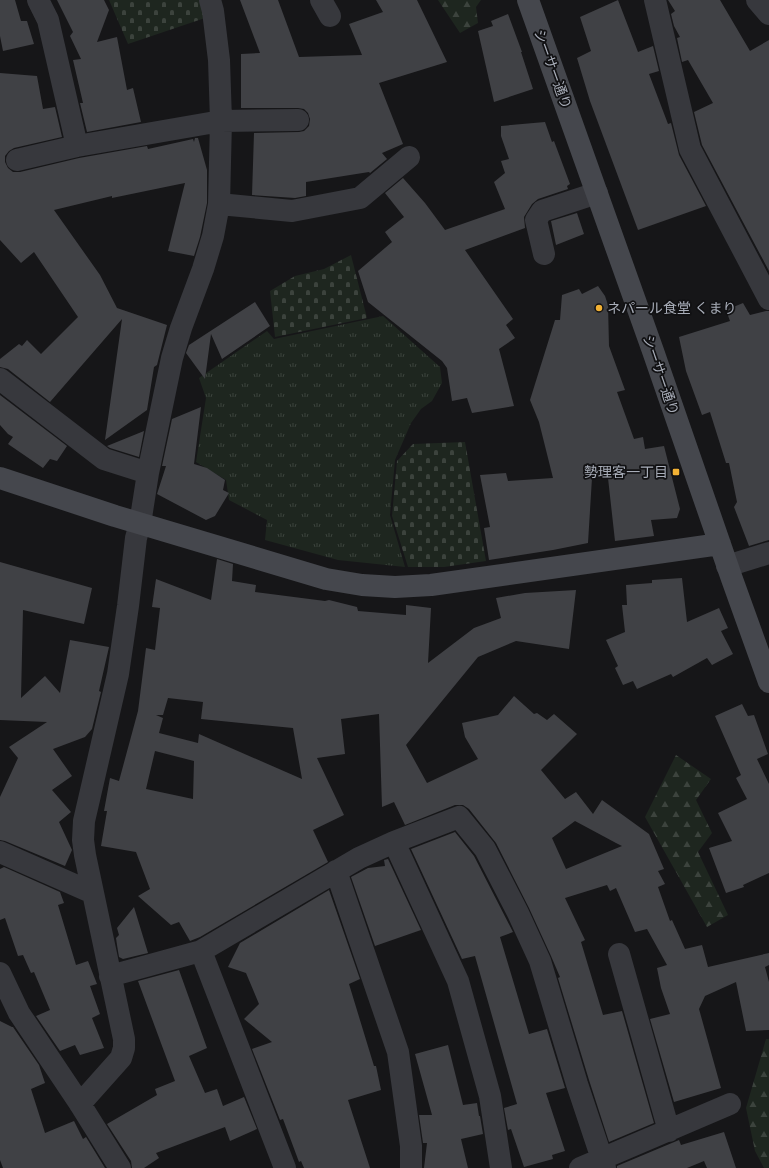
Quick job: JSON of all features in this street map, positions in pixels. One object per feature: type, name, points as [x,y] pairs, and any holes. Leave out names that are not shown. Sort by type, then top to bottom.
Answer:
[{"type":"street","points":[[38,0],[48,20],[78,146]]},
{"type":"street","points":[[80,1104],[122,1058],[124,1048],[124,1039],[85,854],[83,840],[84,821],[118,674],[136,538],[172,358],[181,328],[203,269],[213,236],[219,204],[221,121],[219,60],[213,11],[210,0]]},
{"type":"street","name":"シーサー通り","points":[[528,0],[769,682]]},
{"type":"street","points":[[655,0],[690,149],[769,299]]},
{"type":"street","points":[[757,0],[769,14]]},
{"type":"street","points":[[17,160],[78,146],[221,121],[298,120]]},
{"type":"street","points":[[219,204],[292,210],[360,198],[409,157]]},
{"type":"street","points":[[544,254],[536,220],[542,210],[597,193]]},
{"type":"street","points":[[0,380],[104,459],[148,473]]},
{"type":"street","points":[[0,478],[114,516],[326,579],[362,585],[395,587],[431,585],[720,544]]},
{"type":"street","points":[[727,566],[769,553]]},
{"type":"street","points":[[110,976],[201,951],[359,858],[394,842],[460,817],[485,849],[518,913],[540,961],[577,1084],[604,1164]]},
{"type":"street","points":[[394,842],[458,981],[490,1096],[501,1168]]},
{"type":"street","points":[[0,852],[93,893]]},
{"type":"street","points":[[336,871],[398,1052],[411,1146],[411,1168]]},
{"type":"street","points":[[201,951],[285,1168]]},
{"type":"street","points":[[619,954],[669,1131]]},
{"type":"street","points":[[0,973],[9,1013],[80,1104],[120,1168]]},
{"type":"street","points":[[580,1168],[604,1164],[669,1131],[730,1104]]},
{"type":"green space","points":[[109,0],[200,0],[205,18],[128,44]]},
{"type":"green space","points":[[438,0],[481,0],[476,7],[478,23],[460,33]]},
{"type":"green space","points":[[351,255],[367,318],[275,337],[270,291],[295,276],[324,269]]},
{"type":"green space","points":[[383,316],[440,367],[442,383],[432,401],[421,409],[411,423],[395,460],[390,515],[405,567],[338,560],[265,540],[267,520],[229,500],[226,480],[196,462],[206,398],[199,378],[267,331],[274,339]]},
{"type":"green space","points":[[465,442],[486,561],[444,567],[408,567],[392,516],[397,461],[413,444]]},
{"type":"green space","points":[[676,755],[711,779],[696,800],[712,833],[698,852],[728,915],[707,927],[645,817]]},
{"type":"green space","points":[[766,1039],[769,1039],[769,1168],[764,1168],[755,1151],[746,1108]]},
{"type":"building","points":[[0,0],[15,0],[21,21],[27,21],[34,44],[3,51],[0,36]]},
{"type":"building","points":[[57,0],[104,0],[109,10],[97,42],[117,37],[127,90],[133,88],[141,122],[87,132],[80,103],[83,103],[73,60],[81,59],[70,36],[73,32]]},
{"type":"building","points":[[240,0],[278,0],[299,57],[362,55],[349,24],[383,12],[376,0],[417,0],[447,62],[379,83],[403,144],[382,153],[387,159],[370,173],[306,182],[306,196],[295,198],[252,195],[254,133],[304,131],[309,126],[310,119],[308,113],[304,109],[298,108],[241,108],[241,54],[260,53]]},
{"type":"building","points":[[618,0],[638,52],[653,46],[659,71],[649,74],[668,124],[671,123],[679,155],[706,206],[638,230],[590,101],[577,58],[591,51],[580,17]]},
{"type":"building","points":[[668,0],[720,0],[750,51],[769,40],[769,271],[702,145],[694,112],[713,103],[688,60],[682,62],[677,38],[680,37],[674,26],[671,14],[675,11]]},
{"type":"building","points":[[508,14],[522,52],[533,89],[494,102],[478,31],[493,26],[491,21]]},
{"type":"building","points":[[0,73],[37,76],[43,109],[55,107],[62,137],[14,148],[9,151],[5,156],[5,162],[8,168],[13,172],[20,172],[79,158],[147,146],[148,149],[193,139],[194,142],[195,138],[198,138],[207,170],[207,203],[200,237],[194,256],[168,251],[185,183],[112,198],[112,196],[54,210],[100,275],[117,308],[167,325],[157,365],[154,367],[147,410],[105,440],[122,319],[50,402],[8,369],[0,367],[0,359],[19,344],[22,346],[27,340],[41,354],[78,317],[34,252],[21,263],[0,240]]},
{"type":"building","points":[[545,122],[552,142],[554,141],[570,184],[567,186],[568,189],[538,199],[532,204],[524,217],[525,228],[465,250],[513,319],[506,325],[515,338],[499,349],[514,406],[472,413],[467,398],[452,401],[447,368],[442,361],[368,302],[358,271],[392,242],[385,232],[404,217],[385,193],[403,178],[425,203],[445,230],[505,209],[494,182],[505,173],[501,161],[509,159],[501,136],[501,126]]},
{"type":"building","points":[[577,213],[584,234],[556,245],[551,221]]},
{"type":"building","points":[[598,286],[605,296],[608,305],[609,346],[625,390],[617,392],[634,439],[643,437],[645,449],[664,446],[680,509],[677,518],[651,520],[654,536],[615,541],[608,478],[592,478],[588,543],[489,560],[484,528],[490,527],[480,475],[506,473],[508,481],[553,478],[539,422],[530,400],[555,320],[560,320],[562,295],[579,289],[582,294]]},
{"type":"building","points":[[255,302],[270,326],[222,359],[211,334],[205,379],[186,353],[189,345]]},
{"type":"building","points":[[743,303],[750,315],[769,311],[769,540],[749,546],[734,507],[737,502],[729,463],[726,463],[710,412],[702,415],[686,371],[679,337],[730,321],[726,310]]},
{"type":"building","points":[[0,395],[67,446],[57,461],[50,459],[43,468],[8,444],[13,437],[0,425]]},
{"type":"building","points":[[201,407],[194,464],[207,468],[225,480],[223,490],[229,493],[215,516],[206,520],[157,494],[166,466],[162,466],[172,419]]},
{"type":"building","points":[[144,431],[139,457],[107,446]]},
{"type":"building","points":[[217,559],[233,564],[232,581],[256,585],[255,592],[325,601],[329,600],[357,607],[358,611],[406,615],[406,605],[431,608],[428,663],[474,628],[501,618],[496,598],[525,593],[576,590],[569,649],[516,641],[478,657],[406,745],[427,783],[478,759],[465,737],[462,723],[498,715],[514,696],[534,714],[537,713],[547,720],[554,714],[577,734],[541,770],[565,799],[576,792],[593,814],[602,800],[649,834],[664,869],[658,871],[665,884],[658,887],[670,921],[672,920],[685,949],[702,945],[708,967],[769,953],[769,965],[765,967],[769,982],[769,1030],[746,1031],[736,982],[705,996],[699,1009],[721,1088],[674,1102],[650,1019],[670,1014],[661,988],[657,968],[667,965],[647,929],[635,932],[616,888],[610,891],[607,885],[565,898],[585,940],[581,942],[603,1015],[622,1011],[654,1123],[609,1142],[558,978],[560,977],[529,908],[496,843],[469,809],[463,805],[455,805],[405,825],[394,802],[382,807],[379,714],[341,719],[345,754],[317,758],[344,815],[313,830],[328,862],[200,937],[190,941],[179,922],[171,925],[138,896],[150,889],[136,852],[101,846],[107,811],[104,811],[110,778],[119,781],[138,711],[146,648],[155,650],[160,608],[152,607],[156,579],[211,600]],"holes":[[[168,698],[203,702],[201,719],[293,728],[302,779],[199,734],[198,743],[159,733],[163,718],[156,715],[163,715]],[[155,751],[194,761],[193,799],[146,789]],[[575,821],[622,846],[566,869],[552,838]]]},
{"type":"building","points":[[0,562],[92,588],[84,624],[23,610],[21,698],[45,676],[60,693],[70,640],[109,647],[99,691],[101,692],[92,729],[85,737],[53,749],[72,776],[52,790],[71,812],[59,822],[72,850],[65,866],[0,840],[0,797],[18,758],[9,747],[47,722],[0,720]]},
{"type":"building","points":[[682,578],[687,622],[719,608],[728,628],[721,631],[733,654],[712,665],[707,658],[673,677],[671,674],[637,689],[633,681],[623,685],[615,668],[618,666],[606,640],[625,632],[622,605],[627,605],[626,585],[652,583],[652,580]]},
{"type":"building","points":[[742,704],[748,716],[754,715],[768,754],[757,759],[769,784],[769,873],[743,885],[744,887],[726,893],[709,848],[732,841],[718,813],[747,799],[736,778],[741,775],[715,716]]},
{"type":"building","points":[[455,832],[474,856],[513,932],[500,937],[529,1034],[547,1029],[565,1088],[546,1093],[565,1151],[552,1155],[553,1159],[524,1167],[511,1129],[508,1130],[504,1108],[517,1104],[475,956],[462,959],[411,849]]},
{"type":"building","points":[[388,859],[421,930],[375,946],[351,877],[368,868],[385,866],[384,860]]},
{"type":"building","points":[[4,867],[60,892],[64,903],[58,905],[76,965],[88,961],[97,984],[90,986],[100,1014],[92,1018],[104,1048],[80,1055],[75,1045],[60,1051],[36,1016],[50,1010],[34,972],[31,973],[23,955],[18,956],[5,918],[0,920],[0,869]]},
{"type":"building","points":[[329,890],[360,979],[349,984],[374,1066],[376,1066],[381,1090],[348,1100],[370,1168],[304,1168],[301,1161],[299,1162],[283,1119],[280,1120],[252,1049],[272,1042],[244,1019],[259,1004],[246,973],[228,967],[240,943]]},
{"type":"building","points":[[134,907],[148,953],[123,959],[119,957],[116,938],[119,935],[117,928]]},
{"type":"building","points":[[179,970],[207,1048],[189,1056],[205,1093],[217,1089],[223,1106],[244,1097],[257,1129],[230,1141],[225,1127],[156,1153],[159,1158],[144,1168],[132,1168],[131,1161],[107,1124],[157,1095],[155,1089],[175,1081],[138,981]]},
{"type":"building","points":[[0,1021],[13,1027],[39,1065],[45,1083],[31,1089],[45,1133],[74,1121],[83,1139],[86,1137],[105,1168],[3,1168],[0,1160]]},
{"type":"building","points":[[448,1045],[463,1105],[477,1103],[483,1134],[461,1139],[468,1168],[424,1168],[427,1143],[423,1143],[419,1115],[432,1115],[415,1054]]},
{"type":"building","points":[[724,1132],[736,1168],[707,1168],[704,1161],[687,1168],[617,1168],[617,1166],[679,1140],[681,1145]]},
{"type":"place","name":"ネパール食堂 くまり","points":[[599,308]]},
{"type":"place","name":"勢理客一丁目","points":[[676,472]]}]
